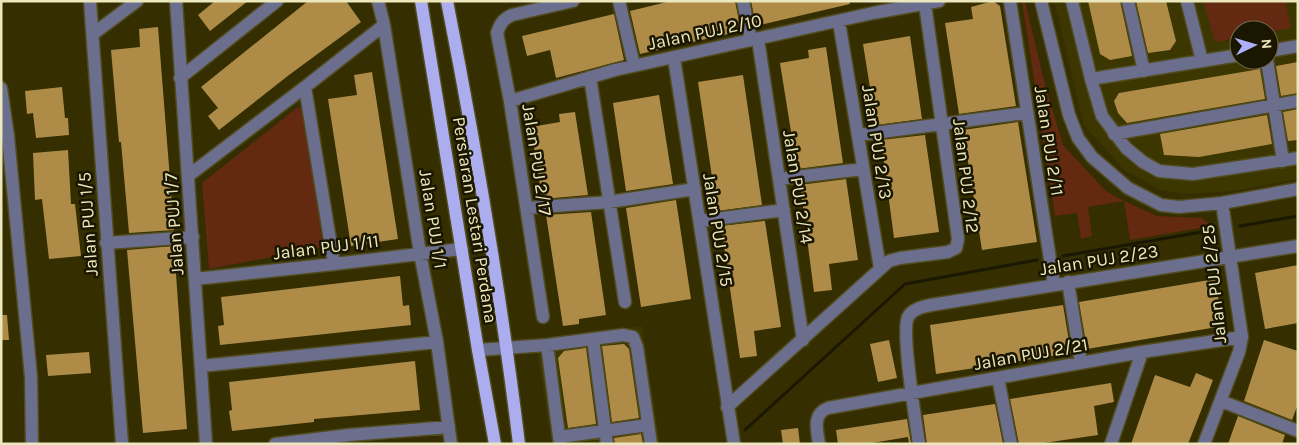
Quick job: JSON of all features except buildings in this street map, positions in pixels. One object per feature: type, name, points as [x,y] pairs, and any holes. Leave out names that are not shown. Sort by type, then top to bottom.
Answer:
[{"type":"main road","name":"Persiaran Lestari Perdana","points":[[421,1],[495,444]]},
{"type":"main road","name":"Persiaran Lestari Perdana","points":[[447,1],[464,87],[507,347],[520,444]]},
{"type":"street","name":"Jalan PUJ 1/5","points":[[90,1],[122,444]]},
{"type":"street","points":[[92,34],[137,1]]},
{"type":"street","name":"Jalan PUJ 1/7","points":[[176,1],[206,444]]},
{"type":"street","points":[[180,78],[277,1]]},
{"type":"street","name":"Jalan PUJ 1/1","points":[[378,1],[384,25],[420,253],[437,342],[451,444]]},
{"type":"street","name":"Jalan PUJ 2/17","points":[[543,317],[510,101],[497,33],[499,25],[505,18],[512,15],[573,1]]},
{"type":"street","points":[[619,1],[634,65]]},
{"type":"street","name":"Jalan PUJ 2/14","points":[[743,1],[755,39],[804,340]]},
{"type":"street","name":"Jalan PUJ 2/10","points":[[510,101],[634,65],[839,22],[872,7],[925,4],[938,1]]},
{"type":"street","name":"Jalan PUJ 2/11","points":[[1010,1],[1053,279]]},
{"type":"street","points":[[1041,1],[1069,115],[1078,138],[1092,157],[1128,188],[1161,205],[1179,207],[1222,203],[1298,189]]},
{"type":"street","points":[[1072,1],[1102,116],[1126,148],[1143,162],[1159,171],[1193,174],[1298,158]]},
{"type":"street","points":[[1128,1],[1144,71]]},
{"type":"street","points":[[1187,1],[1202,61]]},
{"type":"street","name":"Jalan PUJ 2/12","points":[[728,407],[889,261],[952,250],[958,244],[925,4]]},
{"type":"street","name":"Jalan PUJ 2/13","points":[[839,22],[880,268]]},
{"type":"street","points":[[188,176],[384,25]]},
{"type":"street","points":[[1279,49],[1298,46]]},
{"type":"street","points":[[1091,79],[1229,57]]},
{"type":"street","name":"Jalan PUJ 2/15","points":[[674,58],[734,444]]},
{"type":"street","points":[[1269,70],[1284,161]]},
{"type":"street","points":[[590,77],[625,302]]},
{"type":"street","points":[[305,87],[334,264]]},
{"type":"street","points":[[1,88],[8,136],[31,377],[32,444]]},
{"type":"street","points":[[1114,134],[1298,102]]},
{"type":"street","points":[[858,135],[1026,113]]},
{"type":"street","points":[[779,179],[864,169]]},
{"type":"street","points":[[527,208],[609,202],[695,189]]},
{"type":"street","name":"Jalan PUJ 2/25","points":[[1204,444],[1239,352],[1242,337],[1222,203]]},
{"type":"street","points":[[700,221],[784,210]]},
{"type":"street","points":[[106,243],[193,237]]},
{"type":"street","name":"Jalan PUJ 2/23","points":[[912,394],[906,332],[908,316],[914,310],[1053,279],[1068,282],[1298,246]]},
{"type":"street","name":"Jalan PUJ 1/11","points":[[195,279],[462,249]]},
{"type":"street","points":[[1068,282],[1081,363]]},
{"type":"street","points":[[478,350],[546,345],[623,335],[633,337],[636,342],[651,444]]},
{"type":"street","name":"Jalan PUJ 2/21","points":[[819,444],[816,422],[820,413],[828,408],[1142,352],[1242,337]]},
{"type":"street","points":[[592,339],[608,444]]},
{"type":"street","points":[[201,366],[437,342]]},
{"type":"street","points":[[546,345],[560,440],[606,430],[648,425]]},
{"type":"street","points":[[1111,444],[1142,352]]},
{"type":"street","points":[[998,378],[1011,444]]},
{"type":"street","points":[[912,394],[919,444]]},
{"type":"street","points":[[1221,401],[1298,431]]},
{"type":"street","points":[[275,444],[349,435],[449,427]]},
{"type":"shaded area","points":[[1022,1],[1025,1],[1044,81],[1063,145],[1106,191],[1124,201],[1088,207],[1092,236],[1081,239],[1077,213],[1055,216]]},
{"type":"shaded area","points":[[1054,1],[1298,1],[1298,179],[1234,191],[1184,194],[1161,190],[1123,169],[1084,125]]},
{"type":"shaded area","points":[[1203,1],[1285,1],[1291,28],[1279,30],[1279,20],[1229,20],[1229,40],[1215,42]]},
{"type":"shaded area","points":[[298,107],[304,111],[323,247],[209,269],[202,183]]},
{"type":"shaded area","points":[[1124,201],[1157,216],[1202,218],[1212,226],[1130,240]]},
{"type":"shaded area","points":[[642,326],[660,444],[552,444],[535,339]]},
{"type":"waterway","points":[[1240,226],[1298,216]]},
{"type":"waterway","points":[[1063,256],[1213,230]]},
{"type":"waterway","points":[[745,430],[905,284],[1037,260]]}]
